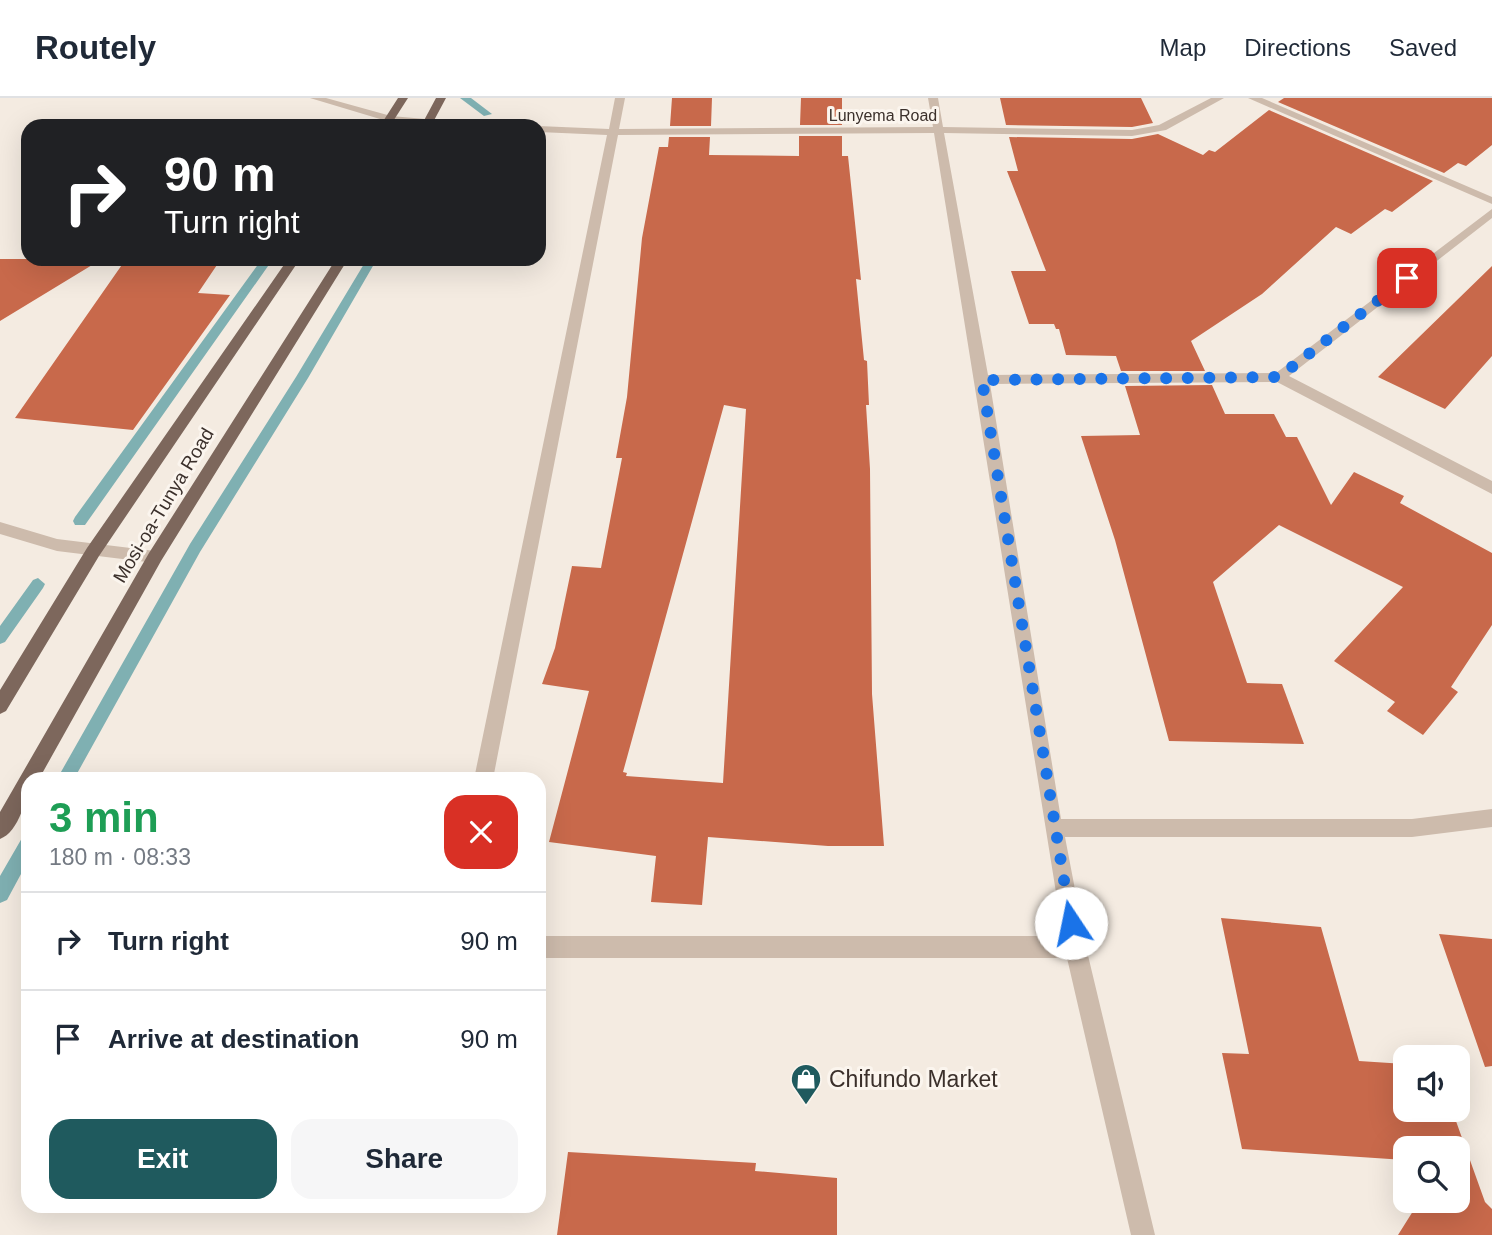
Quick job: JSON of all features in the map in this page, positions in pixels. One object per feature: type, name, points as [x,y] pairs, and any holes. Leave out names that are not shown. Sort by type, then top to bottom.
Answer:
[{"type":"main road","points":[[389,119],[402,98]]},
{"type":"main road","points":[[430,119],[442,98]]},
{"type":"main road","name":"Mosi-oa-Tunya Road","points":[[0,706],[93,552],[289,266]]},
{"type":"main road","name":"Mosi-oa-Tunya Road","points":[[34,772],[155,557],[338,266]]},
{"type":"main road","name":"Mosi-oa-Tunya Road","points":[[0,830],[21,794]]},
{"type":"street","points":[[315,98],[378,119]]},
{"type":"street","points":[[484,772],[620,98]]},
{"type":"street","points":[[933,98],[982,380],[1053,828],[1075,947],[1143,1235]]},
{"type":"street","name":"Lunyema Road","points":[[546,129],[612,132],[938,130],[1132,133],[1162,128],[1219,98]]},
{"type":"street","points":[[1253,98],[1492,201]]},
{"type":"street","points":[[1279,377],[1492,212]]},
{"type":"street","points":[[982,380],[1279,377],[1492,488]]},
{"type":"street","points":[[0,528],[16,535],[93,552],[155,557]]},
{"type":"street","points":[[1053,828],[1412,828],[1492,818]]},
{"type":"street","points":[[546,947],[1075,947]]},
{"type":"building","points":[[672,98],[712,98],[711,126],[670,126]]},
{"type":"building","points":[[801,98],[842,98],[842,125],[800,125]]},
{"type":"building","points":[[1000,98],[1141,98],[1153,123],[1132,127],[1006,125]]},
{"type":"building","points":[[1284,98],[1492,98],[1492,145],[1466,166],[1458,163],[1444,173],[1278,102]]},
{"type":"building","points":[[1269,110],[1433,181],[1392,212],[1385,209],[1351,234],[1336,227],[1262,294],[1191,341],[1205,371],[1121,371],[1116,356],[1066,355],[1059,329],[1056,329],[1054,324],[1029,324],[1011,271],[1046,271],[1007,171],[1018,171],[1009,137],[1132,139],[1158,134],[1203,155],[1209,150],[1215,152]]},
{"type":"building","points":[[799,136],[842,136],[842,156],[848,156],[861,280],[856,279],[864,360],[867,361],[872,694],[884,846],[828,846],[708,837],[702,905],[651,902],[656,856],[549,842],[589,691],[542,684],[555,648],[572,566],[601,568],[622,458],[616,458],[627,397],[642,238],[659,147],[668,147],[669,137],[710,137],[709,155],[799,156]],"holes":[[[724,405],[746,409],[723,783],[626,776],[627,773],[623,772]]]},
{"type":"building","points":[[0,259],[21,259],[21,266],[90,266],[0,321]]},
{"type":"building","points":[[121,266],[216,266],[198,293],[230,295],[133,430],[15,418]]},
{"type":"building","points":[[1492,266],[1492,356],[1445,409],[1378,377]]},
{"type":"building","points":[[1212,385],[1225,414],[1274,414],[1286,437],[1297,437],[1331,505],[1354,472],[1404,496],[1400,503],[1492,553],[1492,625],[1451,687],[1458,692],[1423,735],[1387,711],[1395,702],[1334,661],[1403,587],[1279,525],[1213,582],[1247,683],[1282,684],[1304,744],[1169,741],[1115,540],[1081,436],[1140,435],[1125,386]]},
{"type":"building","points":[[1221,918],[1321,927],[1359,1061],[1393,1063],[1393,1122],[1456,1122],[1461,1136],[1393,1136],[1393,1159],[1242,1149],[1222,1053],[1249,1054]]},
{"type":"building","points":[[1439,934],[1492,939],[1492,1066],[1485,1067]]},
{"type":"building","points":[[568,1152],[756,1163],[755,1171],[837,1178],[837,1235],[557,1235]]},
{"type":"building","points":[[1470,1160],[1485,1202],[1492,1209],[1492,1235],[1398,1235],[1412,1213],[1470,1213]]},
{"type":"waterway","points":[[465,98],[487,114]]},
{"type":"waterway","points":[[80,521],[263,266]]},
{"type":"waterway","points":[[69,772],[195,548],[302,378],[368,266]]},
{"type":"waterway","points":[[0,638],[38,584]]},
{"type":"waterway","points":[[0,894],[21,856]]},
{"type":"place","name":"Chifundo Market","points":[[806,1106]]},
{"type":"route","points":[[1071,923],[1053,828],[982,380],[1279,377],[1407,278]]}]
